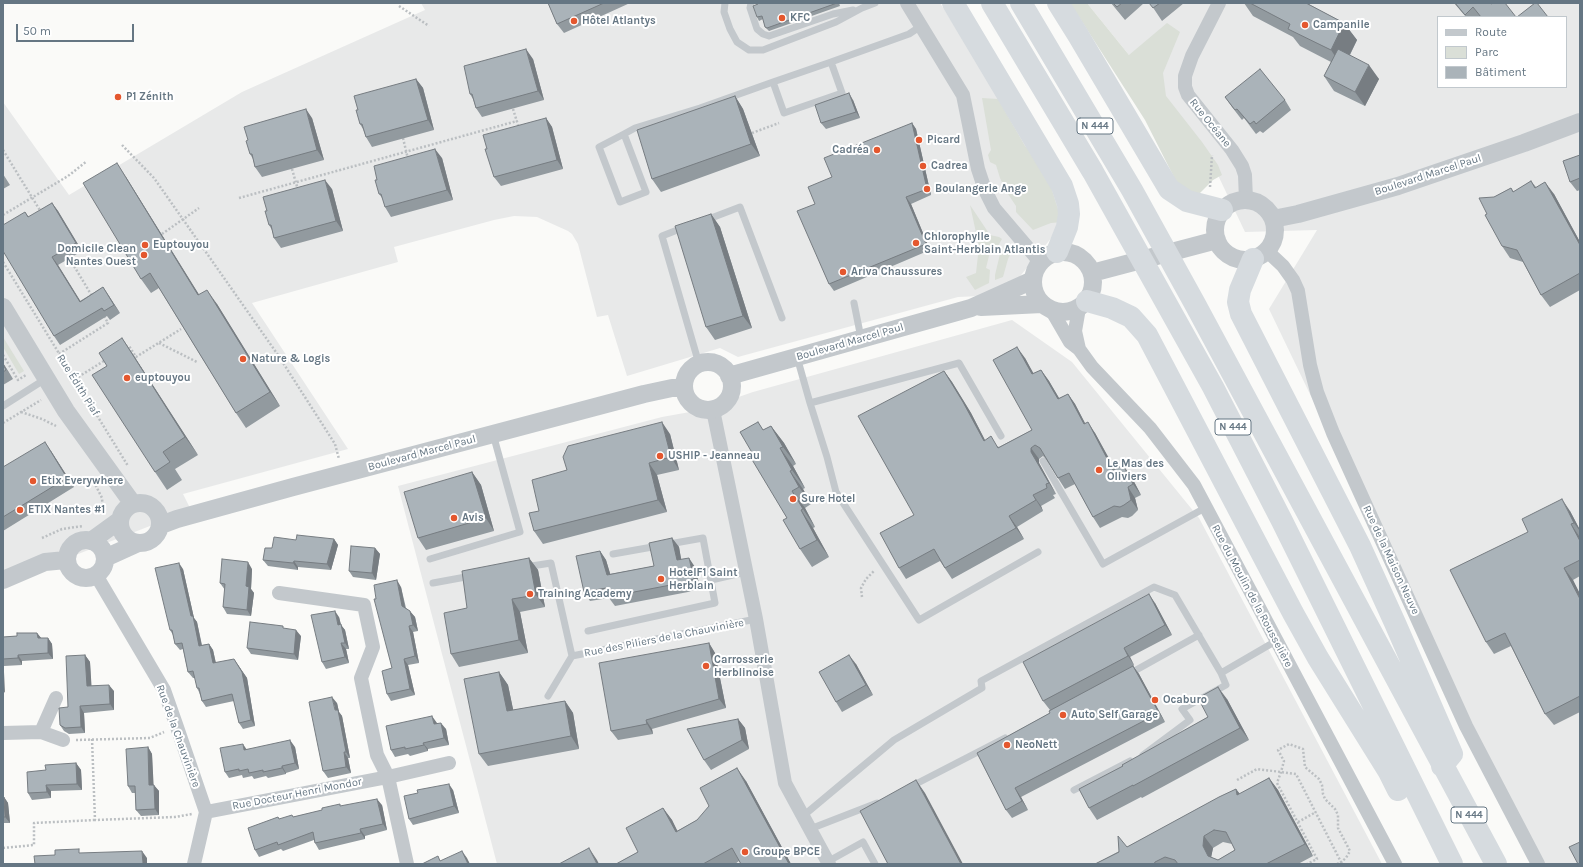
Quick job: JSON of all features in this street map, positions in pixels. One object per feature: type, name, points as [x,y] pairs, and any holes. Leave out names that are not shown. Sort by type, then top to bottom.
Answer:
[{"type":"highway","points":[[953,3],[1062,186],[1068,204],[1069,214],[1067,227],[1048,257]]},
{"type":"highway","name":"N 444","points":[[992,3],[1108,197],[1213,387],[1282,521],[1452,864]]},
{"type":"highway","name":"N 444","points":[[1021,3],[1128,184],[1195,304],[1496,864]]},
{"type":"highway","points":[[1058,3],[1169,189],[1187,201],[1222,210]]},
{"type":"highway","points":[[1260,255],[1240,290],[1238,302],[1240,314],[1360,546],[1395,623],[1452,754],[1442,766]]},
{"type":"highway","points":[[1083,304],[1112,308],[1131,317],[1147,335],[1292,613],[1318,658],[1389,772],[1437,864]]},
{"type":"street","points":[[907,3],[964,95],[978,169],[994,208],[1024,242],[1048,257]]},
{"type":"street","name":"Rue Océane","points":[[1219,3],[1192,56],[1185,76],[1185,87],[1188,95],[1232,150],[1242,166],[1245,175],[1246,200]]},
{"type":"street","name":"Boulevard Marcel Paul","points":[[1273,219],[1298,214],[1398,186],[1524,143],[1580,122]]},
{"type":"street","points":[[1246,200],[1251,200],[1267,209],[1273,219],[1275,236],[1260,255],[1240,260],[1228,255],[1220,246],[1217,240],[1215,224],[1222,210],[1232,202],[1246,200]]},
{"type":"street","points":[[1092,273],[1217,240]]},
{"type":"street","points":[[1070,252],[1076,254],[1086,262],[1092,273],[1093,288],[1083,304],[1066,312],[1047,307],[1034,293],[1032,280],[1036,268],[1048,257],[1070,252]]},
{"type":"street","name":"Rue de la Maison Neuve","points":[[1260,255],[1283,266],[1293,280],[1298,291],[1310,365],[1317,392],[1333,433],[1466,726],[1538,864]]},
{"type":"street","name":"Boulevard Marcel Paul","points":[[729,376],[971,308],[1032,280]]},
{"type":"street","name":"Rue du Moulin de la Rousselière","points":[[1079,349],[1075,331],[1083,304]]},
{"type":"street","name":"Rue Édith Piaf","points":[[3,307],[41,382],[144,502]]},
{"type":"street","name":"Boulevard Marcel Paul","points":[[971,308],[1047,307]]},
{"type":"street","name":"Rue du Moulin de la Rousselière","points":[[1047,307],[1066,337],[1079,349],[1092,367],[1150,428],[1194,485],[1395,864]]},
{"type":"street","points":[[699,364],[714,364],[723,368],[729,376],[732,386],[729,397],[723,405],[713,410],[703,410],[694,405],[687,398],[684,388],[688,374],[699,364]]},
{"type":"street","name":"Boulevard Marcel Paul","points":[[161,525],[185,517],[644,394],[672,388],[684,388]]},
{"type":"street","name":"Rue des Piliers de la Chauvinière","points":[[713,410],[756,619],[785,783],[828,863]]},
{"type":"street","points":[[105,558],[138,543],[150,541],[155,537],[161,525],[160,519],[144,502],[124,510],[120,520],[122,533],[132,541],[138,543]]},
{"type":"street","points":[[89,533],[101,547],[105,558],[103,568],[96,575],[90,578],[83,578],[71,572],[66,560],[67,554],[74,544],[85,540],[89,533],[120,520]]},
{"type":"street","points":[[3,580],[45,562],[66,560]]},
{"type":"street","name":"Rue de la Chauvinière","points":[[96,575],[164,690],[206,812]]},
{"type":"street","points":[[279,593],[364,605],[373,647],[361,678],[377,755],[388,777],[407,864]]},
{"type":"street","points":[[42,732],[56,698]]},
{"type":"street","points":[[3,733],[42,732],[64,740]]},
{"type":"street","name":"Rue Docteur Henri Mondor","points":[[206,812],[388,777],[449,763]]},
{"type":"street","points":[[194,864],[206,812]]},
{"type":"lane","points":[[725,3],[724,12],[730,29],[737,42],[749,50],[764,50],[836,22],[874,3]]},
{"type":"lane","points":[[751,3],[750,8],[757,28],[762,34],[769,36],[833,14],[862,8]]},
{"type":"lane","points":[[624,134],[646,192],[620,202],[599,147],[635,128],[700,108],[831,62],[909,34],[921,26]]},
{"type":"lane","points":[[773,82],[784,113],[842,93],[831,62]]},
{"type":"lane","points":[[699,364],[662,236],[740,207],[782,318]]},
{"type":"lane","points":[[854,303],[861,338]]},
{"type":"lane","points":[[797,356],[836,492],[919,620],[1038,552]]},
{"type":"lane","points":[[810,403],[959,363],[1001,436]]},
{"type":"lane","points":[[3,406],[41,382]]},
{"type":"lane","points":[[430,559],[520,532],[493,434]]},
{"type":"lane","points":[[1043,462],[1103,564],[1206,508]]},
{"type":"lane","points":[[588,631],[715,603],[703,538],[613,554]]},
{"type":"lane","points":[[519,568],[551,563],[572,656],[548,696]]},
{"type":"lane","points":[[711,580],[746,572]]},
{"type":"lane","points":[[432,583],[480,575]]},
{"type":"lane","points":[[803,816],[894,740],[982,688],[980,681],[1154,587],[1175,595],[1221,673],[1226,685],[1182,709],[1190,720],[1142,755],[1074,790]]},
{"type":"lane","name":"Rue des Piliers de la Chauvinière","points":[[572,656],[756,619]]},
{"type":"lane","points":[[1121,679],[1199,635]]},
{"type":"lane","points":[[1221,673],[1276,641]]},
{"type":"lane","points":[[906,789],[1005,738]]},
{"type":"lane","points":[[810,829],[885,800]]},
{"type":"lane","points":[[828,863],[863,842],[875,864]]},
{"type":"path","points":[[399,6],[429,26]]},
{"type":"path","points":[[513,109],[519,128]]},
{"type":"path","points":[[239,198],[517,121]]},
{"type":"path","points":[[403,138],[408,160]]},
{"type":"path","points":[[122,145],[154,178],[278,354],[335,444],[344,474]]},
{"type":"path","points":[[3,150],[44,217]]},
{"type":"path","points":[[1210,187],[1212,155]]},
{"type":"path","points":[[3,215],[68,176],[87,161]]},
{"type":"path","points":[[292,169],[298,190]]},
{"type":"path","points":[[162,234],[177,225],[183,218],[199,208]]},
{"type":"path","points":[[64,250],[92,296]]},
{"type":"path","name":"Rue Édith Piaf","points":[[3,262],[131,471]]},
{"type":"path","points":[[59,354],[108,323],[100,309]]},
{"type":"path","points":[[122,350],[129,346],[136,357],[181,329]]},
{"type":"path","points":[[159,343],[197,362]]},
{"type":"path","points":[[3,354],[18,380],[28,374],[41,382],[44,398],[3,423]]},
{"type":"path","points":[[75,379],[108,358]]},
{"type":"path","points":[[21,412],[42,419],[59,428]]},
{"type":"path","points":[[91,475],[102,498],[102,514]]},
{"type":"path","points":[[42,538],[62,529],[89,533]]},
{"type":"path","points":[[862,597],[861,588],[866,579],[874,571],[877,572],[882,563]]},
{"type":"path","points":[[64,740],[150,738],[178,727]]},
{"type":"path","points":[[92,739],[95,820]]},
{"type":"path","points":[[1307,864],[1317,859],[1277,783],[1284,761],[1278,750],[1289,744],[1303,749],[1305,767],[1319,779],[1325,799],[1335,809],[1338,815],[1338,828],[1341,837],[1349,846],[1350,851],[1349,855],[1342,863],[1337,864]]},
{"type":"path","points":[[1237,780],[1257,769],[1296,774],[1342,863]]},
{"type":"path","points":[[3,848],[34,845],[34,823],[175,817],[206,812]]},
{"type":"path","points":[[1298,822],[1316,812]]},
{"type":"shaded area","points":[[421,3],[940,3],[1064,199],[1057,231],[1017,280],[980,296],[958,297],[738,357],[720,348],[627,376],[608,315],[597,317],[578,244],[572,234],[568,231],[537,217],[514,216],[394,247],[398,262],[252,303],[348,449],[183,494],[191,510],[32,572],[3,588],[3,102],[69,195],[242,92],[425,10]]},
{"type":"shaded area","points":[[1087,3],[1580,3],[1580,864],[1536,864],[1269,309],[1317,230],[1245,232],[1216,171],[1129,55]]},
{"type":"shaded area","points":[[1012,320],[1072,362],[1199,518],[1382,864],[497,864],[398,486],[662,417],[701,410],[753,392]]},
{"type":"green space","points":[[1070,3],[1087,3],[1129,55],[1167,23],[1180,32],[1163,73],[1166,96],[1202,142],[1218,165],[1222,175],[1213,180],[1197,196],[1179,187],[1145,120]]},
{"type":"green space","points":[[982,98],[998,99],[1025,146],[1044,165],[1062,222],[1051,223],[1033,230],[1016,212],[1016,206],[1006,191],[996,165],[990,162],[988,155],[991,150]]},
{"type":"green space","points":[[970,205],[990,235],[1002,239],[994,253],[990,252],[986,268],[990,270],[989,283],[975,290],[966,277],[976,273],[977,251],[980,251]]},
{"type":"green space","points":[[1006,243],[1012,251],[1003,277],[995,280],[1000,254]]},
{"type":"green space","points":[[3,337],[24,371],[19,374],[3,347]]},
{"type":"building","points":[[548,3],[604,3],[557,24]]},
{"type":"building","name":"KFC","points":[[757,3],[837,3],[767,28],[765,27],[762,16],[757,17],[753,6],[758,4]]},
{"type":"building","points":[[1113,3],[1122,3],[1117,7]]},
{"type":"building","points":[[1149,3],[1160,3],[1153,8]]},
{"type":"building","points":[[1250,3],[1306,3],[1344,23],[1331,50],[1288,29],[1290,24]]},
{"type":"building","points":[[1455,3],[1505,3],[1515,16],[1480,16],[1473,7],[1465,15]]},
{"type":"building","points":[[1537,3],[1547,16],[1518,16]]},
{"type":"building","points":[[526,49],[538,91],[476,108],[472,94],[470,94],[464,66]]},
{"type":"building","points":[[1338,49],[1369,65],[1355,92],[1324,76]]},
{"type":"building","points":[[1260,69],[1285,100],[1256,124],[1254,121],[1250,124],[1237,109],[1235,110],[1225,97]]},
{"type":"building","points":[[416,79],[428,120],[366,137],[362,124],[360,124],[354,96]]},
{"type":"building","points":[[849,93],[856,112],[821,123],[815,105]]},
{"type":"building","points":[[735,96],[751,144],[652,179],[637,130]]},
{"type":"building","points":[[306,109],[317,150],[255,167],[252,154],[250,154],[246,141],[248,140],[244,127]]},
{"type":"building","points":[[546,118],[557,160],[494,177],[485,149],[487,149],[483,135]]},
{"type":"building","points":[[912,123],[927,189],[906,197],[926,244],[829,284],[797,211],[815,204],[808,187],[832,177],[824,158]]},
{"type":"building","points":[[435,149],[447,190],[385,207],[375,180],[377,180],[374,166]]},
{"type":"building","points":[[1580,155],[1580,178],[1570,182],[1563,161]]},
{"type":"building","points":[[117,163],[198,295],[207,290],[270,392],[236,413],[150,273],[141,279],[83,183]]},
{"type":"building","points":[[325,180],[336,221],[274,238],[271,225],[269,225],[265,211],[267,211],[263,197]]},
{"type":"building","points":[[1531,181],[1535,188],[1545,182],[1580,245],[1580,273],[1541,295],[1517,250],[1502,246],[1485,215],[1487,214],[1479,198],[1494,197],[1511,188],[1513,192]]},
{"type":"building","points":[[52,203],[76,243],[52,257],[80,302],[103,287],[114,305],[104,311],[102,308],[54,336],[3,251],[3,225],[25,212],[28,217]]},
{"type":"building","points":[[711,214],[743,316],[706,327],[675,226]]},
{"type":"building","points":[[122,338],[185,437],[163,452],[170,462],[155,472],[92,375],[107,366],[99,353]]},
{"type":"building","points":[[1017,347],[1032,374],[1041,370],[1058,399],[1068,394],[1084,424],[1088,422],[1113,470],[1123,465],[1133,484],[1128,487],[1131,500],[1120,507],[1114,506],[1093,517],[1069,473],[1058,478],[1040,448],[1035,445],[1031,448],[1031,452],[1049,483],[1046,484],[1047,488],[1033,495],[1036,500],[1009,516],[1016,528],[945,568],[934,549],[899,568],[880,533],[914,515],[858,416],[944,371],[984,441],[991,436],[998,448],[1032,430],[993,360]]},
{"type":"building","points":[[3,364],[6,370],[3,372]]},
{"type":"building","points":[[662,422],[671,457],[649,463],[658,500],[534,531],[529,513],[539,511],[532,480],[567,470],[563,457],[568,446]]},
{"type":"building","name":"Sure Hotel","points":[[758,422],[763,430],[771,426],[783,447],[780,448],[799,487],[792,491],[803,509],[801,510],[817,540],[800,549],[783,520],[787,518],[751,458],[754,456],[740,432]]},
{"type":"building","name":"ETIX Nantes #1","points":[[45,442],[67,478],[3,517],[3,467]]},
{"type":"building","name":"Avis","points":[[472,472],[486,518],[418,538],[404,492]]},
{"type":"building","points":[[1562,499],[1574,523],[1571,524],[1580,541],[1580,560],[1564,568],[1580,599],[1580,696],[1545,714],[1505,633],[1486,642],[1450,570],[1528,532],[1522,519]]},
{"type":"building","points":[[297,535],[334,539],[327,564],[263,560],[265,548],[272,548],[274,537],[296,540]]},
{"type":"building","name":"HotelF1 Saint Herblain","points":[[672,538],[677,560],[689,558],[694,579],[681,583],[608,597],[606,588],[584,592],[576,556],[600,551],[607,575],[654,566],[649,543]]},
{"type":"building","points":[[351,546],[375,548],[372,573],[349,571]]},
{"type":"building","points":[[529,558],[536,595],[512,599],[519,640],[451,654],[444,613],[467,608],[462,571]]},
{"type":"building","points":[[222,559],[248,562],[246,586],[249,587],[247,610],[223,607],[225,584],[220,583]]},
{"type":"building","points":[[179,563],[199,646],[209,644],[213,663],[234,659],[242,672],[251,720],[239,723],[232,694],[202,701],[193,671],[188,672],[182,643],[175,644],[172,630],[170,630],[155,568]]},
{"type":"building","points":[[397,580],[402,606],[410,611],[413,625],[409,626],[415,656],[404,659],[410,689],[387,694],[382,671],[392,668],[374,599],[376,599],[374,585]]},
{"type":"building","points":[[1149,594],[1165,625],[1124,648],[1128,656],[1043,701],[1023,662]]},
{"type":"building","points":[[335,611],[338,625],[341,624],[345,643],[341,643],[345,657],[322,662],[311,615]]},
{"type":"building","points":[[250,622],[283,626],[283,628],[296,630],[294,654],[247,648]]},
{"type":"building","points":[[17,633],[37,633],[38,638],[48,638],[48,653],[18,655],[18,658],[3,659],[3,637],[17,636]]},
{"type":"building","points":[[709,643],[719,699],[646,720],[647,724],[611,731],[599,663]]},
{"type":"building","points":[[85,655],[87,686],[109,685],[110,704],[80,706],[81,727],[65,728],[60,725],[59,708],[68,707],[66,656]]},
{"type":"building","points":[[849,655],[866,685],[836,702],[819,672]]},
{"type":"building","points":[[1133,666],[1159,713],[1015,788],[1022,801],[1006,810],[977,753],[1050,713],[1049,711]]},
{"type":"building","points":[[499,672],[507,711],[565,701],[571,736],[479,754],[464,679]]},
{"type":"building","points":[[1218,687],[1240,728],[1089,808],[1079,789],[1123,766],[1122,765],[1208,717],[1198,698]]},
{"type":"building","points":[[332,697],[335,710],[338,710],[346,752],[344,752],[346,767],[323,771],[309,702]]},
{"type":"building","points":[[432,716],[434,724],[441,723],[444,738],[423,743],[424,745],[391,750],[386,726]]},
{"type":"building","points":[[738,719],[742,740],[704,760],[687,729]]},
{"type":"building","points":[[290,740],[295,763],[282,766],[282,768],[263,772],[263,770],[249,773],[248,769],[239,771],[239,769],[225,772],[220,748],[243,744],[244,750]]},
{"type":"building","points":[[148,747],[149,785],[154,785],[155,809],[136,810],[135,786],[128,786],[126,749]]},
{"type":"building","points":[[76,763],[77,784],[46,785],[47,792],[28,793],[27,772],[46,770],[45,765]]},
{"type":"building","points":[[737,768],[789,864],[741,864],[732,848],[703,864],[616,864],[638,852],[626,828],[663,808],[676,832],[697,820],[709,806],[700,788]]},
{"type":"building","points":[[1269,778],[1305,844],[1266,864],[1178,864],[1175,860],[1165,857],[1154,864],[1095,864],[1119,852],[1118,836],[1127,847],[1236,789],[1237,795]],"holes":[[[1214,830],[1226,832],[1235,850],[1218,860],[1208,856],[1203,846],[1204,836]]]},
{"type":"building","points":[[916,780],[961,864],[888,864],[860,811]]},
{"type":"building","points":[[449,784],[454,806],[409,819],[404,796],[418,793],[417,790]]},
{"type":"building","points":[[4,797],[5,817],[3,817]]},
{"type":"building","points":[[377,799],[383,824],[360,829],[361,833],[315,843],[313,832],[278,845],[277,842],[255,850],[248,828],[278,817],[279,819],[292,815],[293,817],[340,804],[340,806]]},
{"type":"building","points":[[1580,842],[1580,864],[1578,864],[1569,847]]},
{"type":"building","points":[[589,848],[597,864],[559,864]]},
{"type":"building","points":[[79,849],[79,853],[142,851],[143,864],[35,864],[34,856],[55,855],[55,850]]},
{"type":"building","points":[[462,851],[468,864],[422,864],[438,856],[440,861]]},
{"type":"place","name":"KFC","points":[[782,18]]},
{"type":"place","name":"Hôtel Atlantys","points":[[574,21]]},
{"type":"place","name":"Campanile","points":[[1305,25]]},
{"type":"place","name":"P1 Zénith","points":[[118,97]]},
{"type":"place","name":"Picard","points":[[919,140]]},
{"type":"place","name":"Cadréa","points":[[877,150]]},
{"type":"place","name":"Cadrea","points":[[923,166]]},
{"type":"place","name":"Boulangerie Ange","points":[[927,189]]},
{"type":"place","name":"Chlorophylle Saint-Herblain Atlantis","points":[[916,243]]},
{"type":"place","name":"Euptouyou","points":[[145,245]]},
{"type":"place","name":"Domicile Clean Nantes Ouest","points":[[144,255]]},
{"type":"place","name":"Ariva Chaussures","points":[[843,272]]},
{"type":"place","name":"Nature & Logis","points":[[243,359]]},
{"type":"place","name":"euptouyou","points":[[127,378]]},
{"type":"place","name":"USHIP - Jeanneau","points":[[660,456]]},
{"type":"place","name":"Le Mas des Oliviers","points":[[1099,470]]},
{"type":"place","name":"Etix Everywhere","points":[[33,481]]},
{"type":"place","name":"Sure Hotel","points":[[793,499]]},
{"type":"place","name":"ETIX Nantes #1","points":[[20,510]]},
{"type":"place","name":"Avis","points":[[454,518]]},
{"type":"place","name":"HotelF1 Saint Herblain","points":[[661,579]]},
{"type":"place","name":"Training Academy","points":[[530,594]]},
{"type":"place","name":"Carrosserie Herblinoise","points":[[706,666]]},
{"type":"place","name":"Ocaburo","points":[[1155,700]]},
{"type":"place","name":"Auto Self Garage","points":[[1063,715]]},
{"type":"place","name":"NeoNett","points":[[1007,745]]},
{"type":"place","name":"Groupe BPCE","points":[[745,852]]}]
